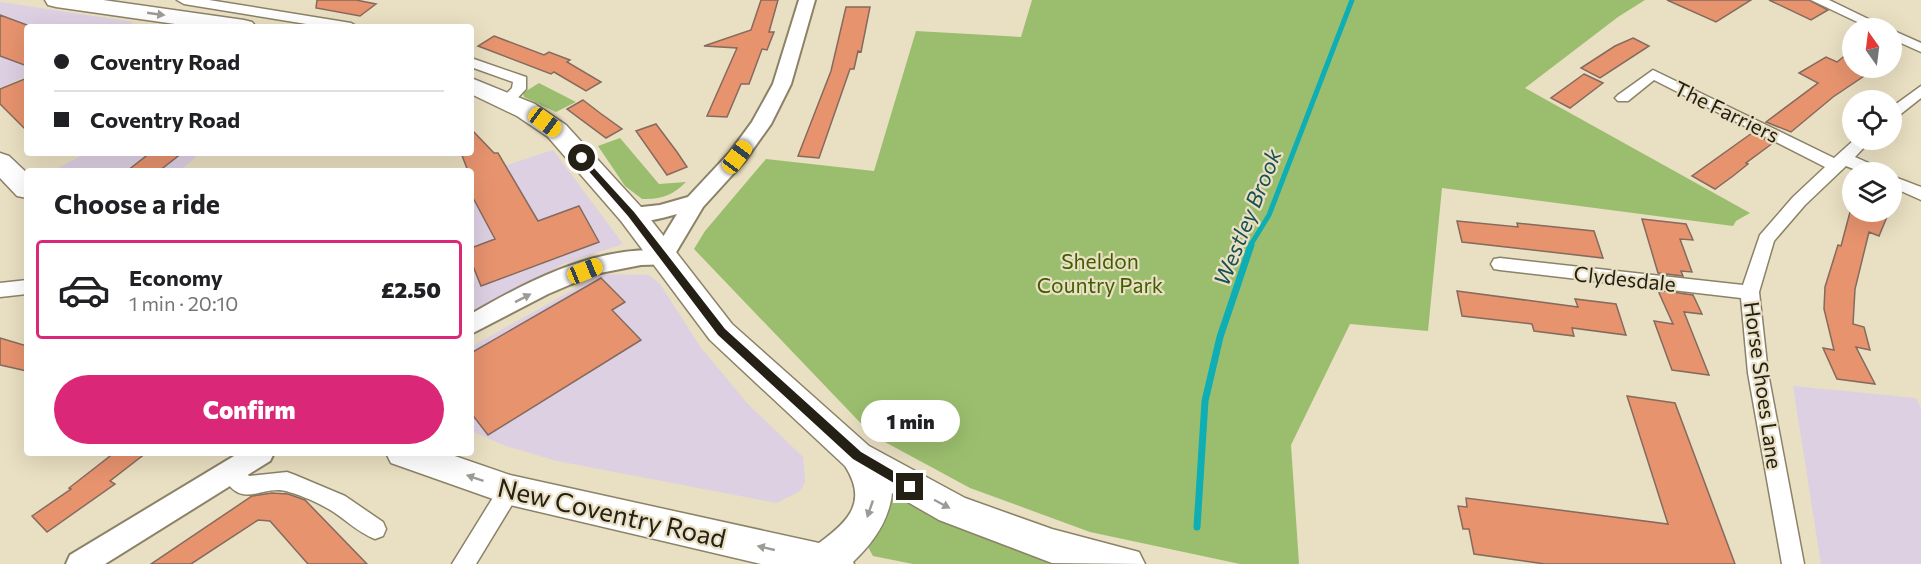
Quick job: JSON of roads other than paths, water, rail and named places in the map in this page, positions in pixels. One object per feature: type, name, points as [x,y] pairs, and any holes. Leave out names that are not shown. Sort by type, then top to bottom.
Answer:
[{"type":"highway","points":[[56,0],[223,24]]},
{"type":"highway","points":[[474,86],[526,110],[557,131],[631,214],[721,332],[857,456],[952,509],[1052,546],[1126,564]]},
{"type":"highway","points":[[0,162],[24,186]]},
{"type":"highway","name":"New Coventry Road","points":[[412,456],[510,490],[829,563]]},
{"type":"highway","points":[[829,563],[863,526],[872,509],[875,492],[870,477],[857,456]]},
{"type":"street","points":[[184,0],[332,24]]},
{"type":"street","points":[[474,323],[532,293],[605,263],[628,257],[664,257],[695,202],[737,157],[761,124],[782,84],[807,0]]},
{"type":"street","points":[[1818,0],[1858,18]]},
{"type":"street","points":[[1902,39],[1921,48]]},
{"type":"street","points":[[474,63],[521,80],[519,89],[507,101]]},
{"type":"street","name":"The Farriers","points":[[1623,98],[1653,74],[1839,161]]},
{"type":"street","points":[[1902,106],[1921,91]]},
{"type":"street","name":"Horse Shoes Lane","points":[[1793,564],[1758,373],[1750,292],[1766,239],[1852,150]]},
{"type":"street","points":[[1902,185],[1921,194]]},
{"type":"street","points":[[631,214],[660,212],[695,202]]},
{"type":"street","name":"Clydesdale","points":[[1500,264],[1750,292]]},
{"type":"street","points":[[0,290],[24,287]]},
{"type":"street","points":[[80,564],[256,456]]},
{"type":"street","points":[[231,471],[245,486],[287,481],[337,503],[375,529]]},
{"type":"street","points":[[463,564],[510,490]]},
{"type":"waterway","name":"Westley Brook","points":[[1250,246],[1269,215],[1352,0]]},
{"type":"waterway","name":"Westley Brook","points":[[1197,527],[1205,401],[1220,337],[1251,245]]},
{"type":"park label","name":"Sheldon Country Park","points":[[1100,272]]}]
